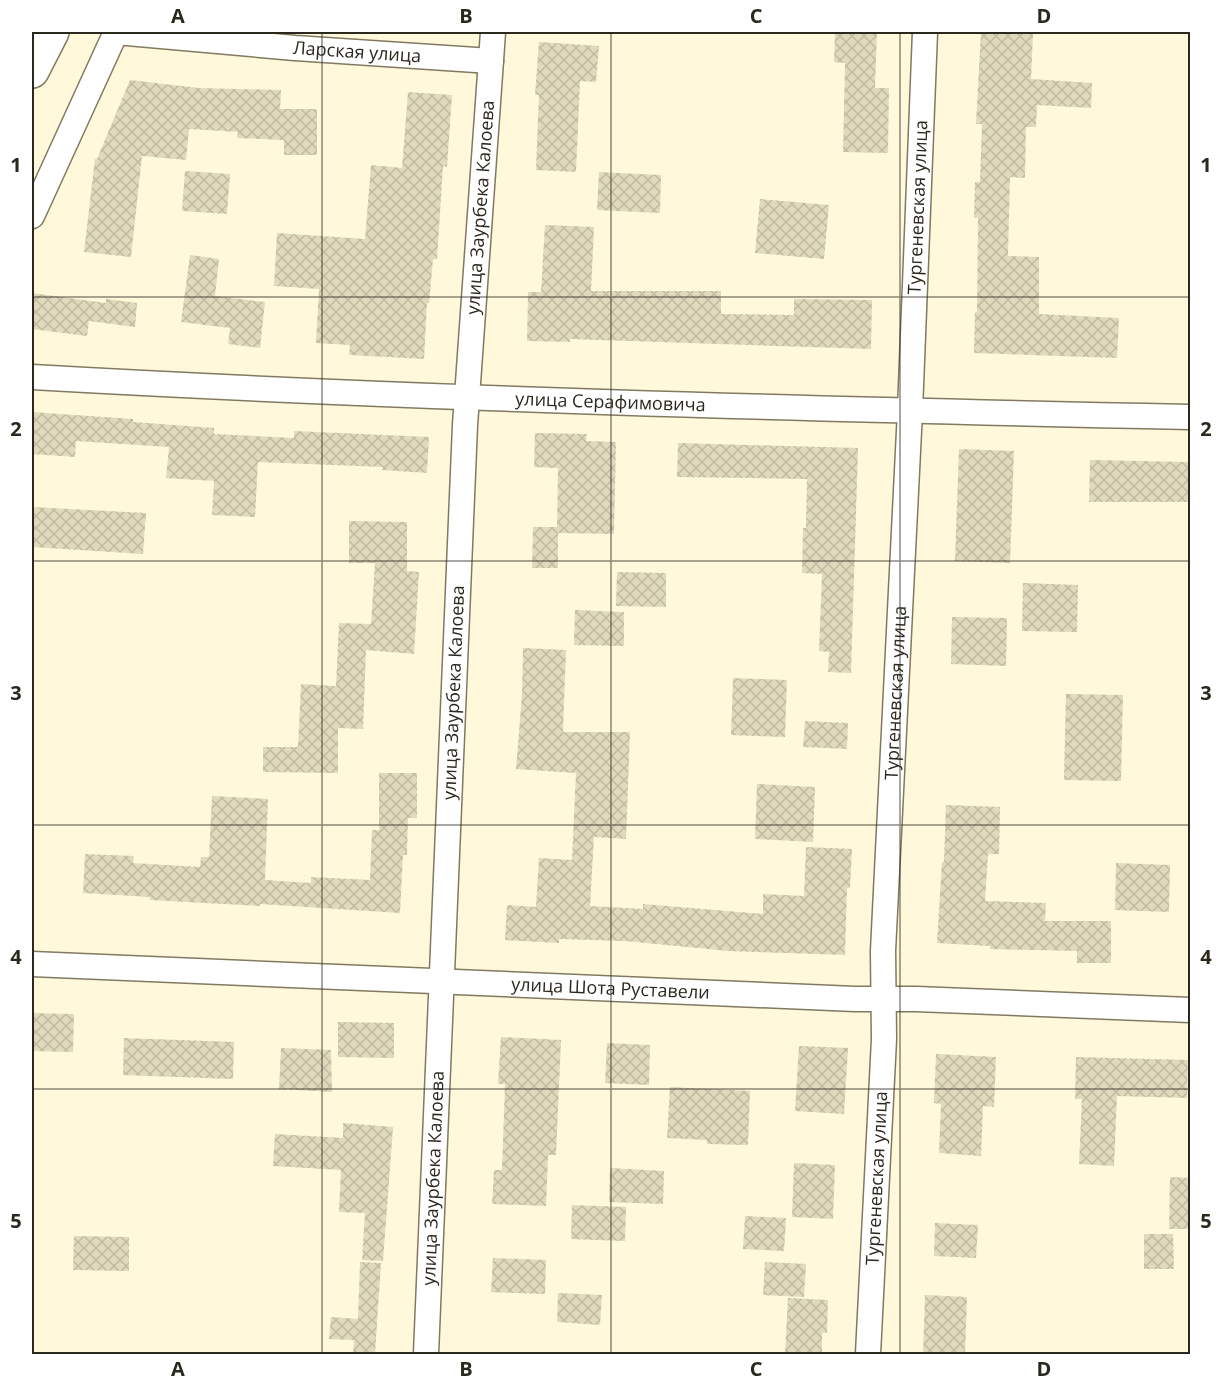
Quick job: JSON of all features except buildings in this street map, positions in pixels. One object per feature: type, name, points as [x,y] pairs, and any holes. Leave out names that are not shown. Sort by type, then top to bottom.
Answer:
[{"type":"main road","points":[[32,71],[52,32]]},
{"type":"street","name":"Ларская улица","points":[[116,32],[295,48],[491,61]]},
{"type":"street","points":[[32,216],[116,32]]},
{"type":"street","name":"улица Заурбека Калоева","points":[[426,1354],[467,397],[493,32]]},
{"type":"street","name":"Тургеневская улица","points":[[868,1354],[884,1039],[883,951],[910,411],[925,32]]},
{"type":"street","name":"улица Серафимовича","points":[[32,377],[467,397],[1191,417]]},
{"type":"street","name":"улица Шота Руставели","points":[[32,964],[831,998],[1191,1010]]}]
